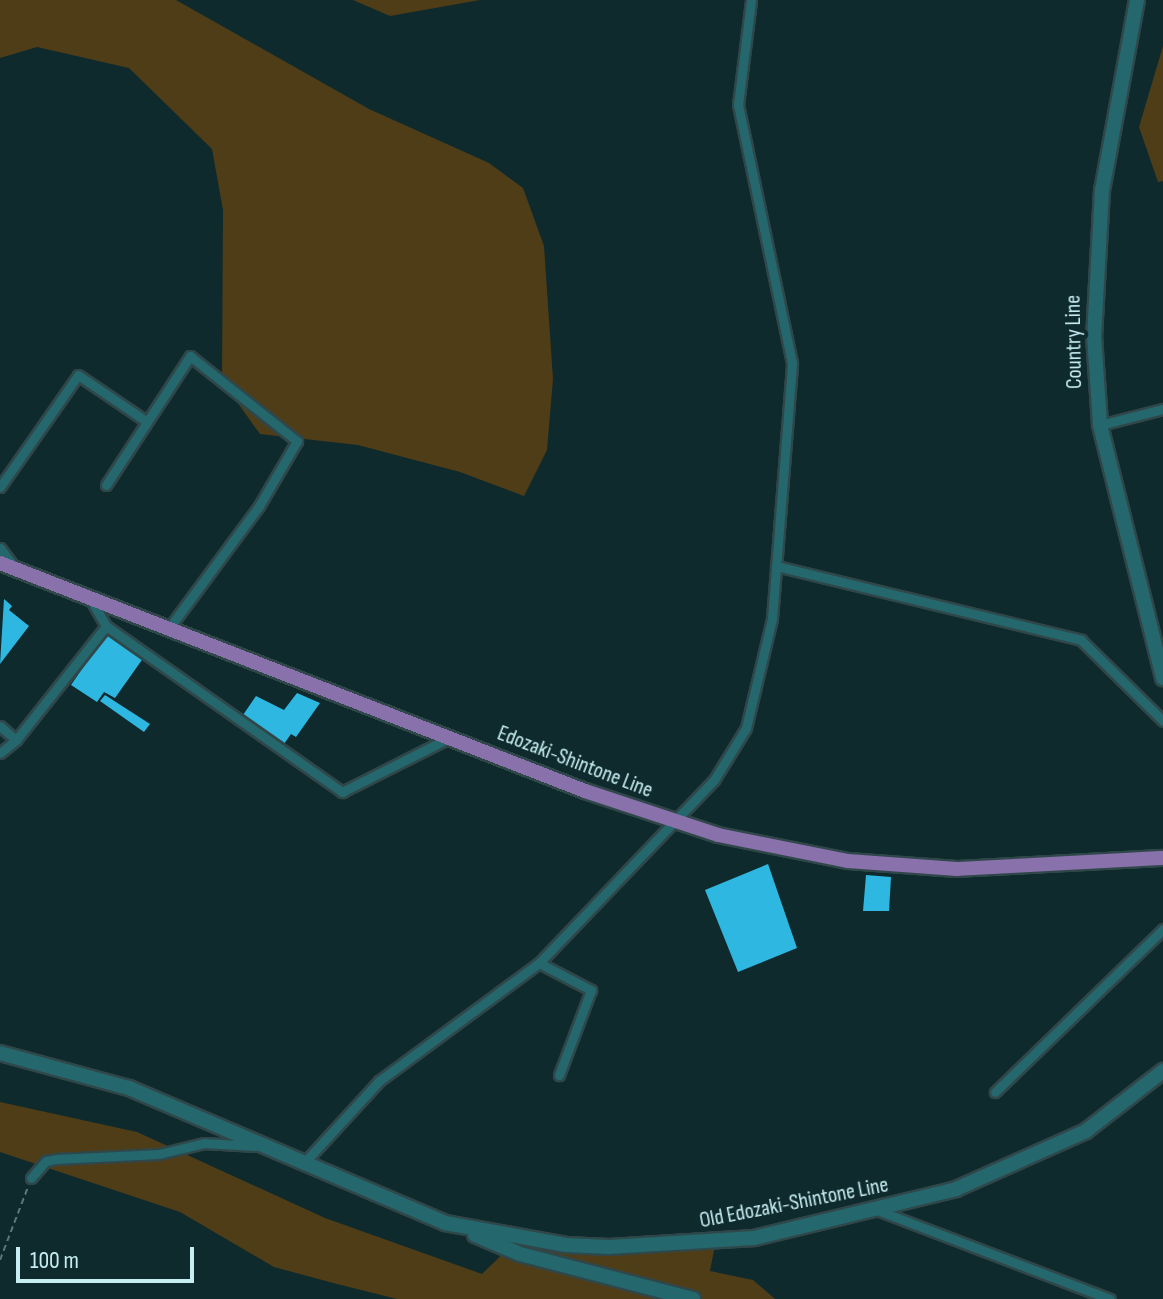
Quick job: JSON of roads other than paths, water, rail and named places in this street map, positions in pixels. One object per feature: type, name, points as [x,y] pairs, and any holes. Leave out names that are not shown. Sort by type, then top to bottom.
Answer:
[{"type":"main road","name":"Edozaki-Shintone Line","points":[[0,563],[674,823],[803,854],[902,865],[1014,868],[1163,858]]},
{"type":"street","points":[[303,1164],[379,1081],[539,963],[674,823],[735,753],[746,728],[766,648],[776,566],[792,363],[738,105],[751,0]]},
{"type":"street","name":"Country Line","points":[[1137,0],[1110,136],[1095,256],[1100,425],[1163,678]]},
{"type":"street","points":[[106,485],[190,356],[297,441],[259,506],[169,628]]},
{"type":"street","points":[[0,487],[78,375],[146,421]]},
{"type":"street","points":[[1100,425],[1163,409]]},
{"type":"street","points":[[0,548],[16,569]]},
{"type":"street","points":[[776,566],[1081,640],[1163,721]]},
{"type":"street","points":[[90,598],[106,626],[342,792],[449,738]]},
{"type":"street","points":[[0,753],[16,740],[106,626]]},
{"type":"street","points":[[0,726],[16,740]]},
{"type":"street","points":[[995,1092],[1163,929]]},
{"type":"street","points":[[539,963],[591,990],[559,1075]]},
{"type":"street","name":"Old Edozaki-Shintone Line","points":[[0,1053],[129,1088],[445,1223],[566,1245],[649,1248],[754,1238],[956,1189],[1060,1145],[1116,1111],[1163,1071]]},
{"type":"street","points":[[31,1178],[46,1161],[56,1159],[159,1154],[204,1143],[266,1147]]},
{"type":"street","points":[[877,1210],[1110,1299]]},
{"type":"street","points":[[445,1223],[520,1254],[693,1299]]}]
